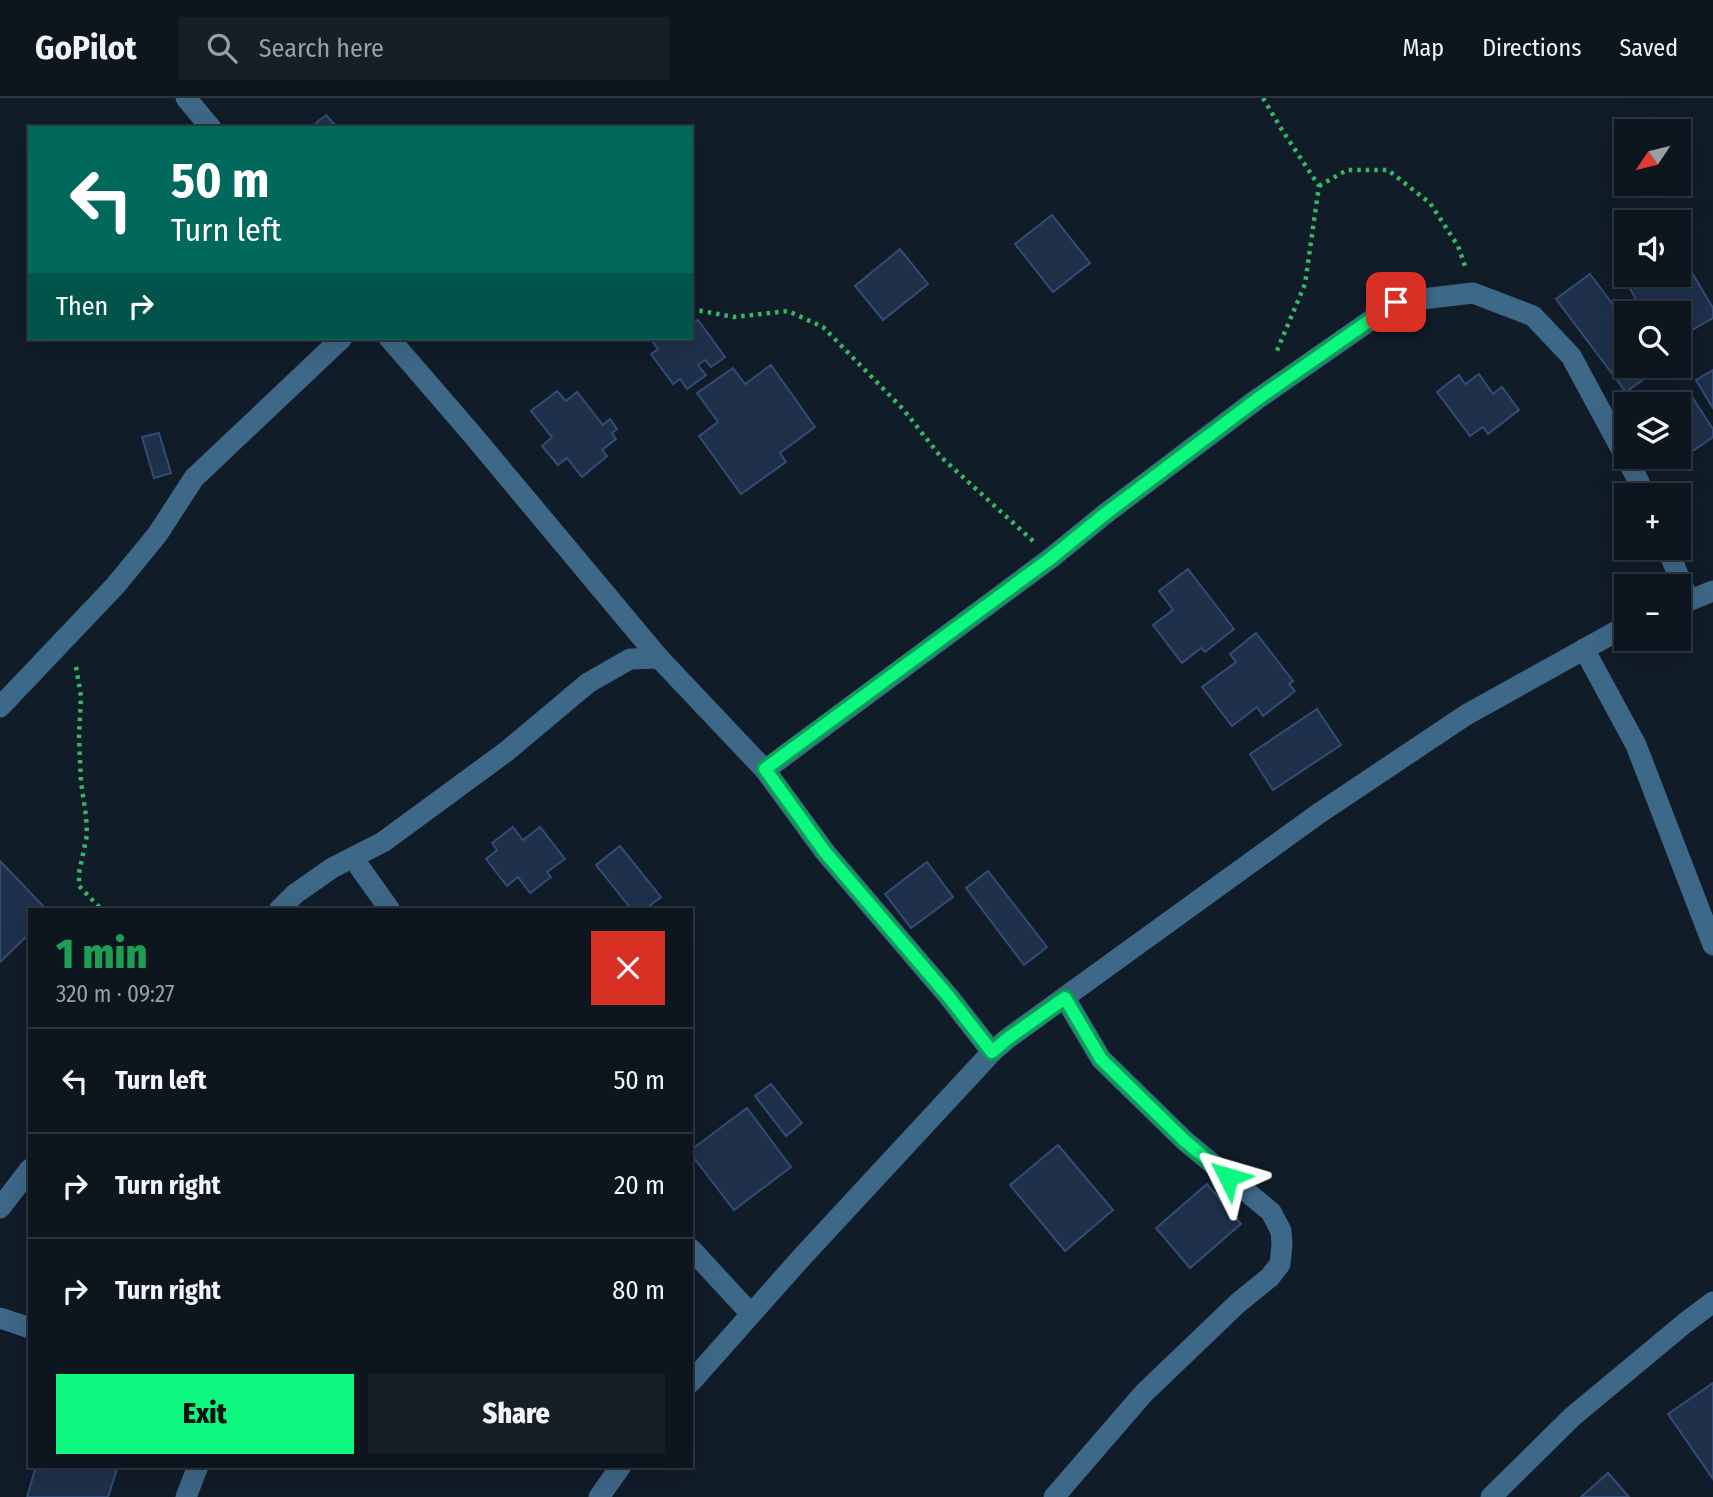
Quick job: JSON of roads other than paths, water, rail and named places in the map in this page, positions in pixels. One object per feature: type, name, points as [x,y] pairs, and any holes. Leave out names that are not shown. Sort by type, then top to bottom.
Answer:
[{"type":"street","points":[[186,98],[209,126]]},
{"type":"street","points":[[765,769],[1051,558],[1256,400],[1396,302],[1474,293],[1533,316],[1572,356],[1639,483]]},
{"type":"street","points":[[0,707],[115,586],[157,535],[194,478],[340,340]]},
{"type":"street","points":[[391,340],[659,658],[765,769],[825,852],[949,997],[992,1052]]},
{"type":"street","points":[[1691,600],[1713,591]]},
{"type":"street","points":[[693,1380],[802,1257],[1007,1039],[1318,814],[1466,715],[1614,633]]},
{"type":"street","points":[[1584,649],[1636,745],[1713,945]]},
{"type":"street","points":[[281,908],[295,894],[332,868],[383,842],[507,751],[588,683],[630,659],[659,658]]},
{"type":"street","points":[[353,858],[389,908]]},
{"type":"street","points":[[1054,1497],[1144,1393],[1270,1277],[1280,1264],[1282,1244],[1281,1231],[1271,1212],[1185,1141],[1101,1059],[1065,998]]},
{"type":"street","points":[[0,1208],[28,1172]]},
{"type":"street","points":[[693,1251],[751,1314]]},
{"type":"street","points":[[1492,1497],[1572,1417],[1713,1302]]},
{"type":"street","points":[[0,1318],[28,1327]]},
{"type":"street","points":[[186,1497],[197,1468]]},
{"type":"street","points":[[599,1497],[620,1468]]}]
